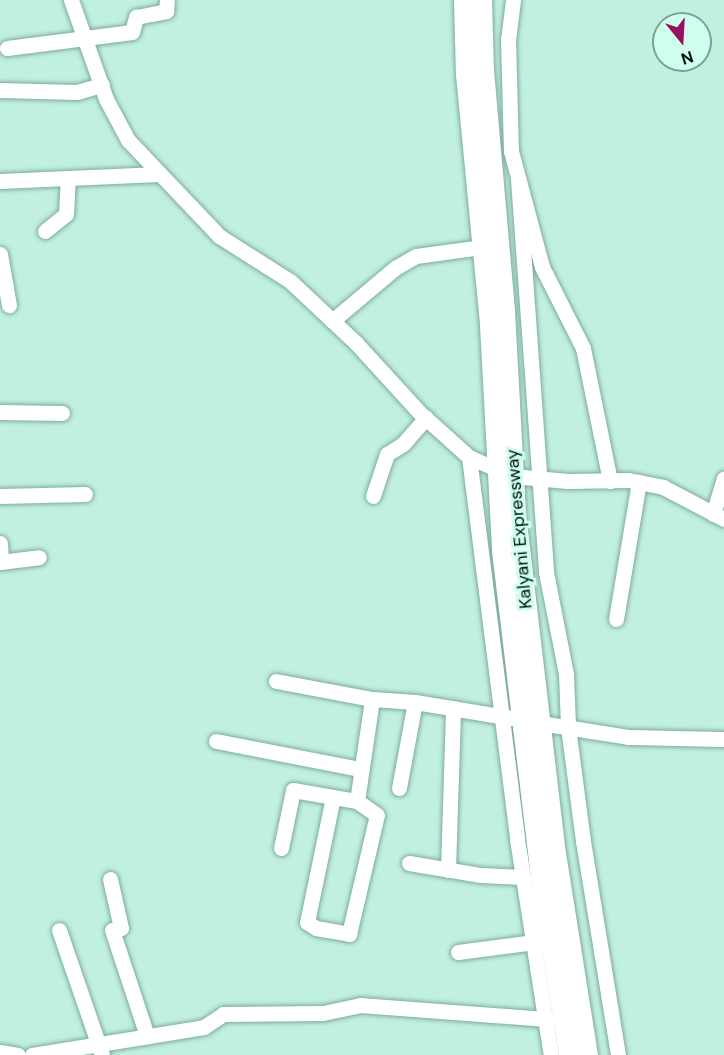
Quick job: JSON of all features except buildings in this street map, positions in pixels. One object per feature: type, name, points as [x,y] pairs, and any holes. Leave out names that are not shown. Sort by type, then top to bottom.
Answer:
[{"type":"highway","name":"Kalyani Expressway","points":[[464,0],[466,74],[505,473],[541,723],[555,852],[587,1055]]},
{"type":"highway","name":"Kalyani Expressway","points":[[481,0],[483,70],[509,375],[505,473]]},
{"type":"highway","name":"Kalyani Expressway","points":[[541,723],[543,892],[569,1055]]},
{"type":"street","points":[[70,0],[88,39],[102,85],[128,140],[219,236],[290,281],[333,321],[426,418],[469,457],[505,473],[537,478],[639,482],[663,487],[719,517],[724,479]]},
{"type":"street","points":[[7,48],[134,32],[136,16],[166,11],[167,0]]},
{"type":"street","points":[[513,0],[507,114],[518,179],[542,267],[583,348],[610,481]]},
{"type":"street","points":[[0,90],[77,92],[102,85]]},
{"type":"street","points":[[0,180],[159,174]]},
{"type":"street","points":[[45,231],[66,214],[68,178]]},
{"type":"street","points":[[518,179],[537,478],[546,572],[566,674],[541,723],[523,878],[551,1055]]},
{"type":"street","points":[[333,321],[387,275],[416,256],[482,247]]},
{"type":"street","points":[[0,254],[9,305]]},
{"type":"street","points":[[0,412],[62,413]]},
{"type":"street","points":[[373,496],[387,454],[404,444],[426,418]]},
{"type":"street","points":[[469,457],[541,723],[618,1055]]},
{"type":"street","points":[[616,619],[639,482]]},
{"type":"street","points":[[0,496],[85,494]]},
{"type":"street","points":[[0,543],[1,562],[39,557]]},
{"type":"street","points":[[276,681],[372,699],[415,702],[628,737],[724,739]]},
{"type":"street","points":[[357,801],[372,699]]},
{"type":"street","points":[[399,788],[415,702]]},
{"type":"street","points":[[448,870],[453,708]]},
{"type":"street","points":[[216,741],[360,769]]},
{"type":"street","points":[[281,848],[292,791],[333,797],[357,801],[376,815],[349,934],[316,928],[307,922],[333,797]]},
{"type":"street","points":[[409,863],[448,870],[523,878]]},
{"type":"street","points":[[110,879],[122,928],[112,930],[147,1036]]},
{"type":"street","points":[[59,930],[102,1049]]},
{"type":"street","points":[[458,952],[534,942]]},
{"type":"street","points":[[32,1055],[102,1049],[147,1036],[204,1027],[223,1014],[305,1015],[360,1005],[546,1018]]},
{"type":"street","points":[[0,1052],[18,1055]]}]
